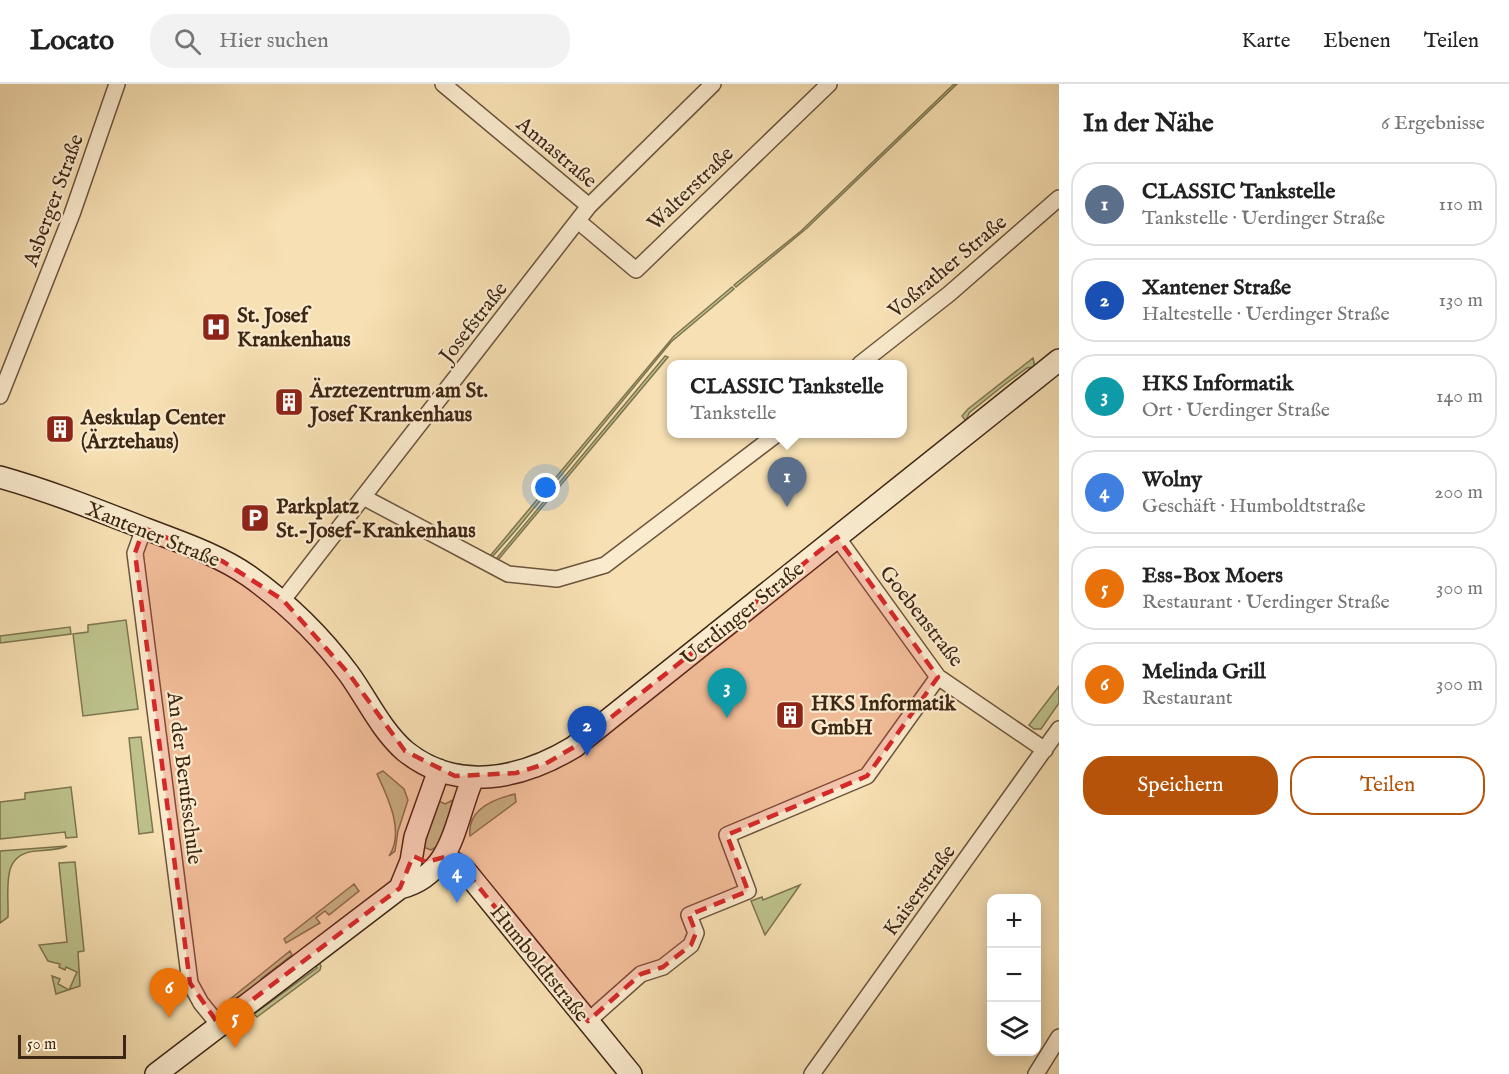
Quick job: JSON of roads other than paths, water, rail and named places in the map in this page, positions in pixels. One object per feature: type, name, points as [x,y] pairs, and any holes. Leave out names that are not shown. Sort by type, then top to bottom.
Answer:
[{"type":"main road","name":"Uerdinger Straße","points":[[473,778],[499,777],[545,764],[574,747],[1059,360]]},
{"type":"main road","name":"Xantener Straße","points":[[0,477],[41,489],[144,528],[247,574],[283,600],[317,635],[349,674],[391,735],[405,751],[438,770],[473,778]]},
{"type":"main road","points":[[400,888],[414,851],[415,837],[438,770]]},
{"type":"main road","points":[[156,1074],[400,888],[423,879],[445,857],[473,778]]},
{"type":"main road","points":[[414,851],[426,862],[445,857]]},
{"type":"main road","name":"Humboldtstraße","points":[[445,857],[464,869],[632,1074]]},
{"type":"street","name":"Asberger Straße","points":[[0,396],[72,214],[117,84]]},
{"type":"street","name":"Annastraße","points":[[442,84],[590,206]]},
{"type":"street","name":"Josefstraße","points":[[283,600],[365,498],[590,206],[712,84]]},
{"type":"street","name":"Walterstraße","points":[[578,221],[636,270],[829,84]]},
{"type":"street","name":"Voßrather Straße","points":[[865,360],[949,294],[1059,198]]},
{"type":"street","points":[[365,498],[508,574],[556,579],[605,565],[772,438]]},
{"type":"street","name":"An der Berufsschule","points":[[144,528],[135,553],[190,983],[219,1025]]},
{"type":"street","name":"Goebenstraße","points":[[837,537],[938,677],[1045,750]]},
{"type":"street","points":[[588,1021],[641,974],[663,967],[691,945],[696,933],[689,915],[748,891],[727,835],[867,776],[938,677]]},
{"type":"street","name":"Kaiserstraße","points":[[812,1074],[1059,729]]},
{"type":"street","points":[[1036,1074],[1059,1036]]},
{"type":"place","name":"St. Josef Krankenhaus","points":[[216,327]]},
{"type":"place","name":"Ärztezentrum am St. Josef Krankenhaus","points":[[289,402]]},
{"type":"place","name":"Aeskulap Center (Ärztehaus)","points":[[60,429]]},
{"type":"place","name":"CLASSIC Tankstelle","points":[[787,507]]},
{"type":"place","name":"Parkplatz St.-Josef-Krankenhaus","points":[[255,518]]},
{"type":"place","name":"HKS Informatik GmbH","points":[[790,715]]},
{"type":"place","name":"HKS Informatik","points":[[727,718]]},
{"type":"place","name":"Xantener Straße","points":[[587,756]]},
{"type":"place","name":"Wolny","points":[[457,903]]},
{"type":"place","name":"Melinda Grill","points":[[169,1018]]},
{"type":"place","name":"Ess-Box Moers","points":[[235,1048]]}]
